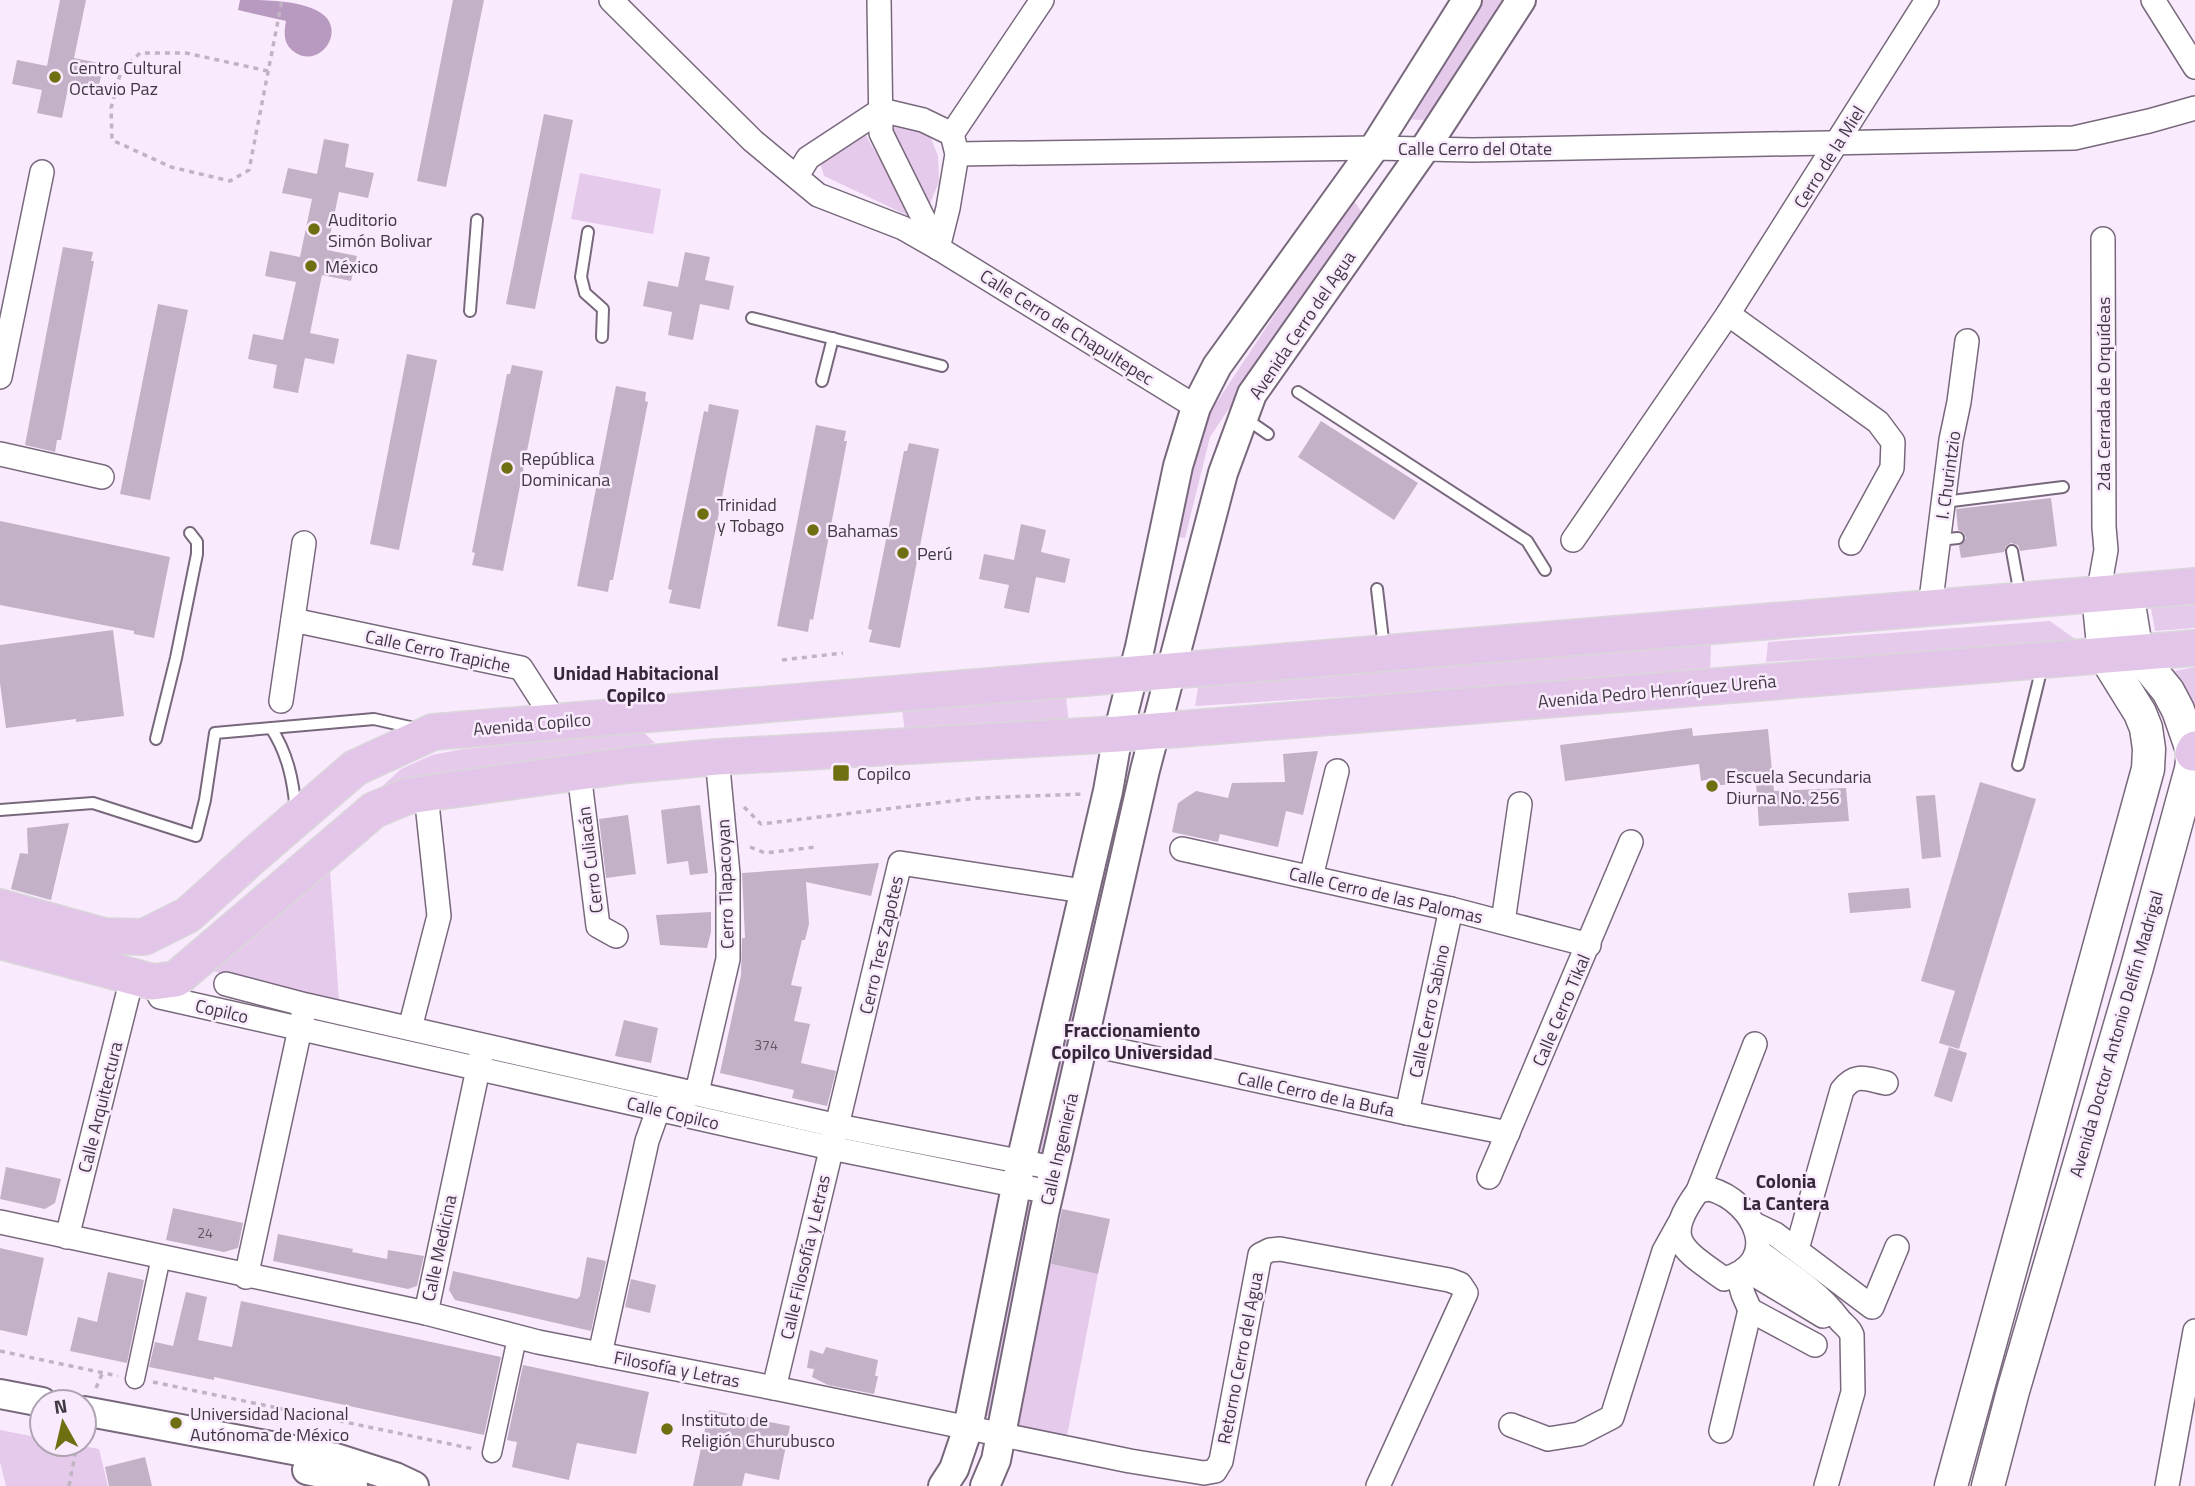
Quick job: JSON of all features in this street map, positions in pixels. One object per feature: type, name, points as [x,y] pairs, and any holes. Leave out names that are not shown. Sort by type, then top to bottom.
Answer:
[{"type":"main road","points":[[1134,673],[2195,586]]},
{"type":"main road","name":"Avenida Doctor Antonio Delfín Madrigal","points":[[1951,1486],[2148,769],[2146,728],[2121,654],[2113,593]]},
{"type":"main road","points":[[1735,625],[1741,684]]},
{"type":"main road","name":"Avenida Pedro Henríquez Ureña","points":[[1118,734],[2195,648]]},
{"type":"main road","name":"Avenida Doctor Antonio Delfín Madrigal","points":[[1988,1486],[2192,769],[2194,751],[2168,691],[2121,654]]},
{"type":"main road","name":"Avenida Copilco","points":[[0,907],[104,936],[144,936],[188,915],[355,768],[433,732],[1134,673]]},
{"type":"main road","points":[[774,703],[760,710],[756,717],[755,732],[762,744],[784,752]]},
{"type":"main road","points":[[0,941],[36,953],[143,980],[176,979],[374,810],[408,796],[629,765],[662,754],[719,746],[723,743],[725,734],[720,729],[670,713]]},
{"type":"main road","points":[[629,765],[718,770],[784,752],[1118,734]]},
{"type":"main road","points":[[0,960],[36,953]]},
{"type":"street","name":"Calle Cerro de Chapultepec","points":[[611,0],[753,141],[818,195],[903,228],[1196,407]]},
{"type":"street","points":[[879,0],[881,133],[938,248]]},
{"type":"street","points":[[938,248],[948,208],[955,144],[1042,0]]},
{"type":"street","points":[[1118,734],[1134,673],[1178,466],[1196,407],[1217,366],[1374,148],[1467,0]]},
{"type":"street","name":"Avenida Cerro del Agua","points":[[1155,730],[1223,473],[1252,394],[1426,148],[1521,0]]},
{"type":"street","name":"Cerro de la Miel","points":[[1573,540],[1728,314],[1839,143],[1927,0]]},
{"type":"street","points":[[2153,0],[2195,67]]},
{"type":"street","name":"Calle Cerro del Otate","points":[[881,110],[923,120],[955,144],[1473,150],[2074,138],[2195,108]]},
{"type":"street","points":[[797,176],[808,158],[881,110]]},
{"type":"street","points":[[0,377],[41,172]]},
{"type":"street","name":"2da Cerrada de Orquídeas","points":[[2103,239],[2104,514],[2113,593]]},
{"type":"street","points":[[1728,314],[1878,422],[1893,442],[1892,468],[1851,543]]},
{"type":"street","name":"I. Churintzio","points":[[1930,608],[1949,539],[1944,502],[1967,341]]},
{"type":"street","points":[[0,454],[102,477]]},
{"type":"street","points":[[281,701],[304,542]]},
{"type":"street","name":"Calle Cerro Trapiche","points":[[293,620],[521,668],[555,721]]},
{"type":"street","name":"Calle Ingeniería","points":[[985,1486],[996,1460],[1051,1180],[1155,730]]},
{"type":"street","name":"Calle Ingeniería","points":[[943,1486],[954,1469],[968,1428],[1018,1173],[1083,891],[1097,793],[1118,734]]},
{"type":"street","name":"Cerro Tlapacoyan","points":[[697,1092],[728,959],[728,874],[718,770]]},
{"type":"street","points":[[1311,877],[1337,771]]},
{"type":"street","name":"Cerro Culiacán","points":[[579,773],[598,926],[616,936]]},
{"type":"street","points":[[1097,793],[1126,790],[1139,802]]},
{"type":"street","points":[[410,1028],[439,916],[426,794]]},
{"type":"street","points":[[1503,922],[1520,804]]},
{"type":"street","name":"Calle Cerro Tikal","points":[[1489,1177],[1631,842]]},
{"type":"street","name":"Calle Cerro de las Palomas","points":[[1182,849],[1451,909],[1589,945]]},
{"type":"street","name":"Cerro Tres Zapotes","points":[[838,1126],[900,863],[1083,891]]},
{"type":"street","name":"Calle Cerro Sabino","points":[[1407,1113],[1451,909]]},
{"type":"street","name":"Copilco","points":[[143,980],[160,997],[299,1028]]},
{"type":"street","name":"Calle Arquitectura","points":[[67,1237],[143,980]]},
{"type":"street","name":"Copilco","points":[[226,984],[306,1005]]},
{"type":"street","points":[[246,1277],[306,1005]]},
{"type":"street","name":"Calle Copilco","points":[[306,1005],[697,1092],[1051,1180]]},
{"type":"street","name":"Calle Copilco","points":[[299,1028],[831,1149],[1018,1173]]},
{"type":"street","name":"Calle Cerro de la Bufa","points":[[1084,1043],[1508,1133]]},
{"type":"street","points":[[1511,1425],[1548,1439],[1579,1434],[1612,1418],[1664,1251],[1710,1165],[1755,1044]]},
{"type":"street","name":"Calle Medicina","points":[[0,1222],[246,1277],[426,1313],[484,1045]]},
{"type":"street","points":[[1797,1249],[1842,1090],[1849,1081],[1861,1077],[1886,1083]]},
{"type":"street","points":[[658,1110],[697,1092]]},
{"type":"street","name":"Filosofía y Letras","points":[[658,1110],[647,1141],[600,1354],[1001,1435]]},
{"type":"street","name":"Calle Filosofía y Letras","points":[[774,1388],[838,1126]]},
{"type":"street","points":[[1710,1165],[1723,1193]]},
{"type":"street","points":[[1698,1191],[1710,1189],[1737,1201],[1750,1264],[1721,1431]]},
{"type":"street","points":[[1679,1224],[1679,1239],[1693,1256],[1750,1264],[1797,1249]]},
{"type":"street","points":[[1797,1249],[1881,1312],[1897,1247]]},
{"type":"street","points":[[1664,1251],[1687,1248]]},
{"type":"street","name":"Retorno Cerro del Agua","points":[[1001,1435],[1178,1478],[1215,1471],[1221,1461],[1260,1255],[1280,1249],[1449,1280],[1460,1284],[1466,1293],[1378,1486]]},
{"type":"street","points":[[135,1379],[161,1257]]},
{"type":"street","points":[[1750,1264],[1824,1317],[1840,1321],[1850,1329],[1853,1392],[1826,1486]]},
{"type":"street","points":[[1750,1264],[1815,1345]]},
{"type":"street","points":[[426,1313],[517,1338],[600,1354]]},
{"type":"street","points":[[2167,1486],[2195,1331]]},
{"type":"street","points":[[492,1453],[517,1338]]},
{"type":"street","points":[[0,1394],[28,1399]]},
{"type":"street","points":[[98,1401],[336,1458],[414,1486]]},
{"type":"street","points":[[0,1412],[28,1417]]},
{"type":"street","points":[[98,1430],[330,1475],[353,1486]]},
{"type":"lane","points":[[470,311],[477,220]]},
{"type":"lane","points":[[588,232],[581,277],[585,293],[603,309],[602,337]]},
{"type":"lane","points":[[752,318],[942,366]]},
{"type":"lane","points":[[822,380],[833,338]]},
{"type":"lane","points":[[1298,392],[1527,541],[1545,570]]},
{"type":"lane","points":[[1241,422],[1255,425],[1268,434]]},
{"type":"lane","points":[[1944,502],[2063,487]]},
{"type":"lane","points":[[156,739],[197,554],[197,542],[190,533]]},
{"type":"lane","points":[[2012,551],[2021,601]]},
{"type":"lane","points":[[1377,589],[1385,653]]},
{"type":"lane","points":[[2018,765],[2044,660]]},
{"type":"lane","points":[[0,810],[93,803],[196,836],[205,800],[215,733],[374,719],[433,732]]},
{"type":"lane","points":[[271,728],[283,747],[293,780],[296,818]]},
{"type":"path","points":[[268,71],[186,53],[140,53],[121,71],[111,108],[112,140],[171,167],[230,181],[249,170],[282,0]]},
{"type":"path","points":[[782,660],[843,653]]},
{"type":"path","points":[[718,770],[761,824],[978,798],[1097,793]]},
{"type":"path","points":[[750,847],[765,853],[816,847]]},
{"type":"path","points":[[0,1351],[103,1374],[96,1388]]},
{"type":"path","points":[[135,1379],[492,1453]]},
{"type":"path","points":[[69,1486],[75,1458]]},
{"type":"shaded area","points":[[240,0],[282,2],[313,9],[329,21],[331,38],[320,53],[302,56],[287,44],[286,21],[238,10]]},
{"type":"shaded area","points":[[1479,0],[1502,0],[1425,120],[1402,119]]},
{"type":"shaded area","points":[[896,123],[913,124],[930,136],[938,156],[939,182],[929,206],[890,134]]},
{"type":"shaded area","points":[[865,134],[915,219],[824,176],[821,166],[828,151]]},
{"type":"shaded area","points":[[580,173],[661,189],[653,234],[571,219]]},
{"type":"shaded area","points":[[1352,198],[1361,211],[1210,437],[1185,538],[1178,537],[1199,429]]},
{"type":"shaded area","points":[[2195,605],[2195,628],[2155,631],[2151,608]]},
{"type":"shaded area","points":[[2050,621],[2082,644],[1766,662],[1768,642]]},
{"type":"shaded area","points":[[1711,645],[1710,674],[1195,706],[1199,682]]},
{"type":"shaded area","points":[[2195,667],[2195,722],[2170,672]]},
{"type":"shaded area","points":[[1066,697],[1069,724],[905,732],[902,710]]},
{"type":"shaded area","points":[[643,732],[655,743],[376,792],[401,769],[432,755],[463,749]]},
{"type":"shaded area","points":[[1116,801],[1117,847],[1044,1155],[1032,1154]]},
{"type":"shaded area","points":[[330,870],[339,1000],[207,970]]},
{"type":"shaded area","points":[[1021,1200],[1035,1205],[990,1417],[977,1413]]},
{"type":"shaded area","points":[[1040,1262],[1098,1274],[1067,1436],[1009,1424]]},
{"type":"shaded area","points":[[0,1430],[28,1435],[28,1458],[98,1458],[99,1449],[108,1486],[6,1486],[0,1462]]},
{"type":"building","points":[[60,0],[86,0],[74,58],[104,64],[98,89],[69,83],[62,118],[37,113],[42,90],[12,84],[17,60],[47,66]]},
{"type":"building","points":[[453,0],[484,0],[446,187],[417,181]]},
{"type":"building","points":[[544,114],[573,120],[535,309],[506,304]]},
{"type":"building","name":"México","points":[[324,139],[349,144],[345,167],[374,173],[368,198],[339,192],[327,250],[357,256],[351,281],[322,275],[310,333],[339,339],[334,364],[305,358],[298,393],[273,388],[277,365],[248,359],[253,334],[283,340],[296,282],[265,276],[270,251],[300,257],[312,199],[282,193],[288,168],[317,174]]},
{"type":"building","points":[[63,247],[93,252],[91,261],[94,261],[61,440],[57,440],[55,452],[25,445]]},
{"type":"building","points":[[685,252],[710,257],[705,280],[734,286],[729,310],[700,304],[693,340],[668,335],[672,312],[643,306],[648,281],[678,287]]},
{"type":"building","points":[[158,304],[188,310],[150,500],[120,494]]},
{"type":"building","points":[[407,354],[437,360],[399,550],[370,544]]},
{"type":"building","name":"República Dominicana","points":[[512,365],[543,371],[503,571],[472,565],[475,553],[472,552],[507,374],[510,374]]},
{"type":"building","points":[[616,386],[646,392],[645,401],[648,402],[613,580],[610,580],[608,592],[577,586]]},
{"type":"building","name":"Trinidad y Tobago","points":[[709,404],[739,410],[700,609],[669,603],[672,590],[668,589],[704,411],[708,412]]},
{"type":"building","points":[[1321,421],[1418,483],[1394,520],[1298,457]]},
{"type":"building","name":"Bahamas","points":[[816,425],[846,431],[844,441],[847,441],[813,620],[810,619],[808,632],[777,626]]},
{"type":"building","name":"Perú","points":[[909,443],[939,449],[900,648],[869,642],[872,630],[868,629],[904,451],[907,451]]},
{"type":"building","points":[[2051,498],[2057,546],[2020,551],[2018,545],[2011,543],[2006,546],[2004,552],[1961,558],[1959,546],[1966,538],[1964,533],[1958,530],[1956,509]]},
{"type":"building","points":[[0,521],[170,557],[154,638],[134,634],[134,631],[0,605]]},
{"type":"building","points":[[1021,524],[1046,530],[1041,552],[1070,559],[1065,583],[1036,577],[1029,613],[1004,608],[1009,585],[979,579],[984,554],[1014,560]]},
{"type":"building","points":[[113,630],[124,716],[6,728],[0,683],[0,645]]},
{"type":"building","points":[[1692,728],[1693,736],[1768,729],[1774,791],[1846,788],[1849,821],[1759,826],[1756,782],[1711,786],[1710,779],[1701,781],[1699,764],[1565,781],[1560,745]]},
{"type":"building","points":[[1318,751],[1303,815],[1286,811],[1278,847],[1220,834],[1218,842],[1172,832],[1178,803],[1196,791],[1228,798],[1232,783],[1285,782],[1283,754]]},
{"type":"building","points":[[1980,782],[2036,799],[1959,1049],[1939,1043],[1955,991],[1921,981]]},
{"type":"building","points":[[1935,795],[1941,857],[1922,859],[1916,796]]},
{"type":"building","points":[[700,805],[708,873],[690,875],[688,861],[667,864],[661,810]]},
{"type":"building","points":[[628,815],[636,874],[606,878],[599,819]]},
{"type":"building","points":[[69,823],[51,900],[11,889],[20,853],[28,854],[27,828]]},
{"type":"building","points":[[879,863],[871,896],[806,882],[809,924],[805,940],[802,940],[791,985],[802,987],[794,1021],[810,1024],[801,1063],[836,1071],[827,1106],[792,1098],[794,1090],[720,1073],[741,975],[742,938],[745,938],[742,873]]},
{"type":"building","points":[[1909,888],[1911,908],[1850,913],[1848,893]]},
{"type":"building","points":[[711,912],[711,932],[707,948],[660,945],[656,915]]},
{"type":"building","points":[[624,1020],[658,1028],[651,1063],[615,1056]]},
{"type":"building","points":[[1949,1047],[1967,1053],[1952,1102],[1934,1096]]},
{"type":"building","points":[[6,1167],[61,1179],[55,1203],[45,1209],[0,1199]]},
{"type":"building","points":[[173,1208],[243,1223],[238,1248],[224,1252],[166,1240]]},
{"type":"building","points":[[1062,1209],[1110,1219],[1098,1274],[1051,1264]]},
{"type":"building","points":[[278,1234],[353,1249],[352,1252],[387,1259],[388,1250],[424,1256],[417,1286],[408,1289],[273,1261]]},
{"type":"building","points":[[0,1248],[44,1258],[27,1336],[0,1330]]},
{"type":"building","points":[[587,1257],[606,1261],[591,1331],[455,1300],[449,1290],[453,1271],[577,1299],[580,1296]]},
{"type":"building","points":[[108,1272],[144,1280],[127,1363],[70,1351],[78,1317],[97,1322]]},
{"type":"building","points":[[631,1279],[656,1285],[650,1313],[625,1307]]},
{"type":"building","points":[[186,1292],[207,1297],[198,1340],[232,1347],[241,1301],[501,1357],[484,1435],[214,1377],[214,1380],[149,1367],[155,1342],[173,1346]]},
{"type":"building","points":[[826,1347],[878,1360],[874,1394],[828,1385],[812,1377],[814,1369],[807,1368],[810,1350],[823,1354]]},
{"type":"building","points":[[523,1365],[649,1392],[636,1454],[577,1443],[569,1480],[512,1467],[517,1442],[507,1440]]},
{"type":"building","points":[[709,1410],[790,1426],[779,1480],[745,1473],[742,1486],[693,1486]]},
{"type":"building","points":[[145,1457],[152,1486],[109,1486],[105,1467]]},
{"type":"place","name":"Centro Cultural Octavio Paz","points":[[55,77]]},
{"type":"place","name":"Auditorio Simón Bolivar","points":[[314,229]]},
{"type":"place","name":"México","points":[[311,266]]},
{"type":"place","name":"República Dominicana","points":[[507,468]]},
{"type":"place","name":"Trinidad y Tobago","points":[[703,514]]},
{"type":"place","name":"Bahamas","points":[[813,530]]},
{"type":"place","name":"Perú","points":[[903,553]]},
{"type":"place","name":"Copilco","points":[[841,773]]},
{"type":"place","name":"Escuela Secundaria Diurna No. 256","points":[[1712,786]]},
{"type":"place","name":"Universidad Nacional Autónoma de México","points":[[176,1423]]},
{"type":"place","name":"Instituto de Religión Churubusco","points":[[667,1429]]},
{"type":"district","name":"Unidad Habitacional Copilco","points":[[636,683]]},
{"type":"district","name":"Fraccionamiento Copilco Universidad","points":[[1132,1040]]},
{"type":"district","name":"Colonia La Cantera","points":[[1786,1191]]}]
